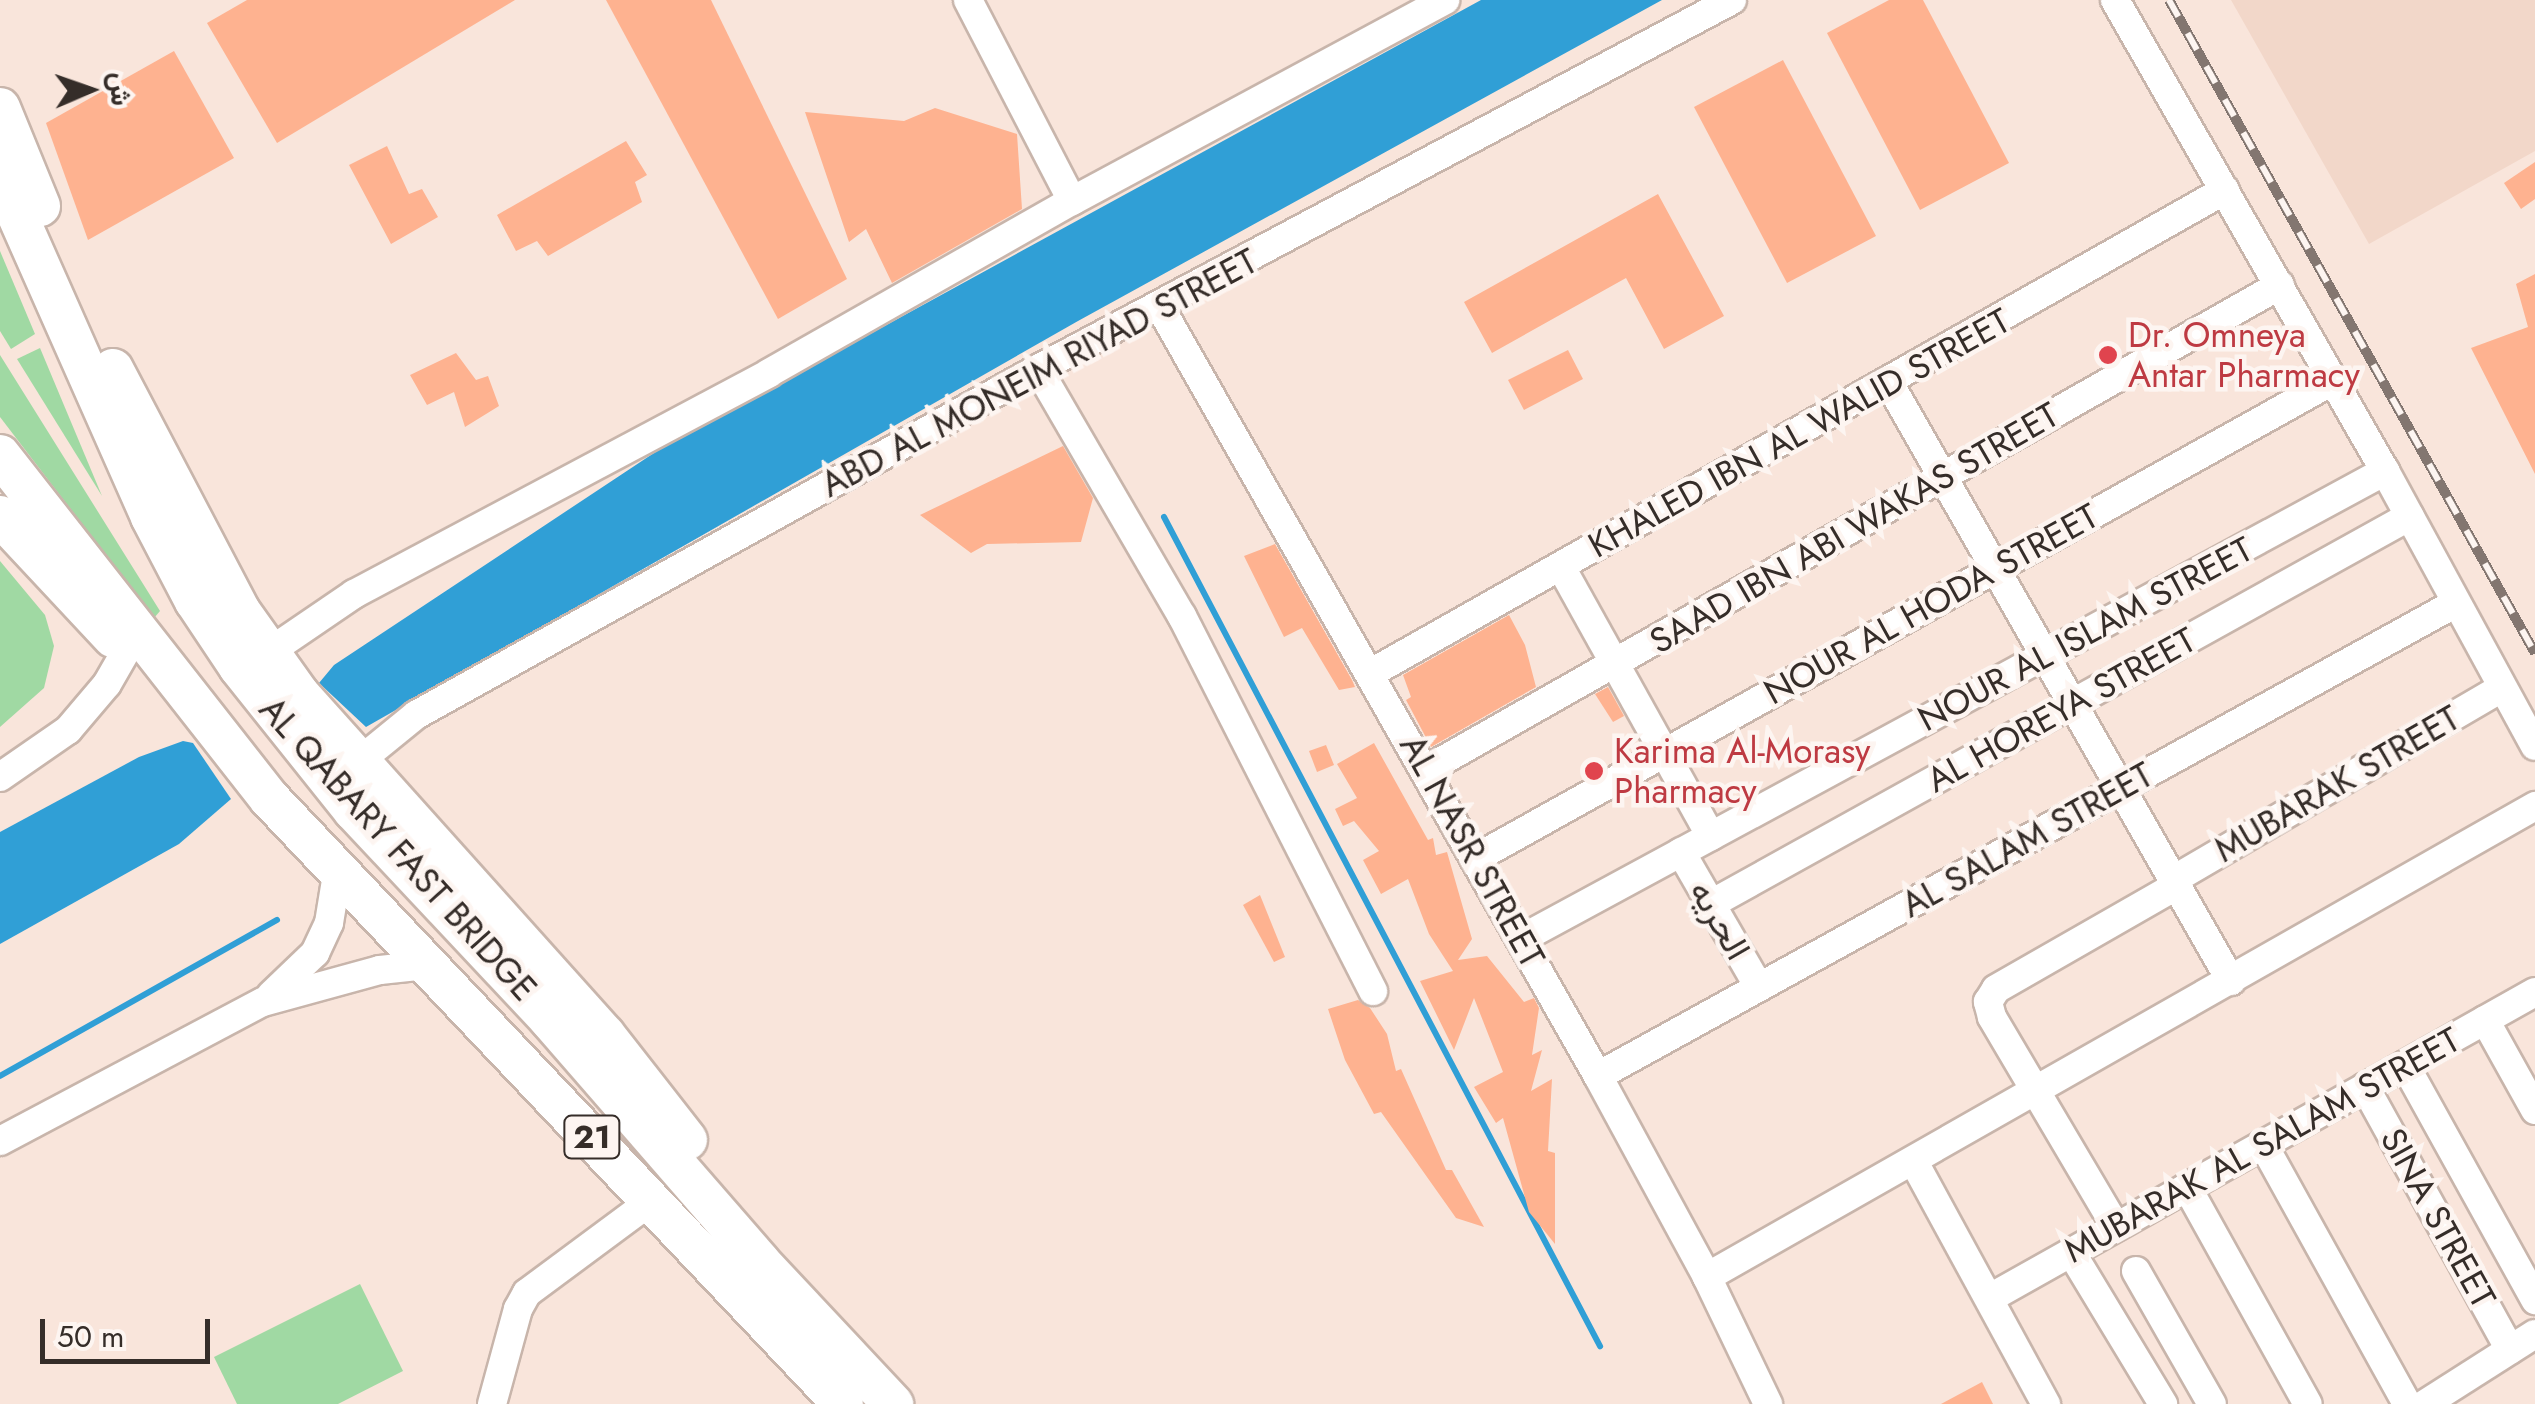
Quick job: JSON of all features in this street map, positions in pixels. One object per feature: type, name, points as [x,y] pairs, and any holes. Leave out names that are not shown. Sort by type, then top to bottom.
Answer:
[{"type":"highway","points":[[0,108],[86,316],[240,611],[254,660],[357,762],[605,1034],[722,1185],[760,1262],[893,1404]]},
{"type":"highway","name":"AL QABARY FAST BRIDGE","points":[[0,176],[152,517],[195,601],[254,660],[354,810],[550,1020],[760,1262]]},
{"type":"highway","name":"AL QABARY FAST BRIDGE","points":[[0,455],[205,722],[337,874]]},
{"type":"highway","points":[[0,516],[126,651],[205,722]]},
{"type":"highway","name":"21","points":[[337,874],[652,1200],[842,1404]]},
{"type":"street","points":[[968,0],[1072,201]]},
{"type":"street","points":[[254,660],[354,594],[769,373],[1072,201],[1445,0]]},
{"type":"street","name":"ABD AL MONEIM RIYAD STREET","points":[[357,762],[416,715],[1038,369],[1732,0]]},
{"type":"street","points":[[2115,0],[2280,284],[2535,746]]},
{"type":"street","name":"KHALED IBN AL WALID STREET","points":[[1371,673],[2224,190]]},
{"type":"street","name":"SAAD IBN ABI WAKAS STREET","points":[[1426,770],[2280,284]]},
{"type":"street","name":"AL NASR STREET","points":[[1160,307],[1598,1076],[1707,1277],[1768,1404]]},
{"type":"street","points":[[1038,369],[1182,616],[1373,991]]},
{"type":"street","name":"NOUR AL HODA STREET","points":[[1476,858],[2334,380]]},
{"type":"street","points":[[1889,383],[2231,981]]},
{"type":"street","name":"NOUR AL ISLAM STREET","points":[[1521,939],[2385,471]]},
{"type":"street","name":"AL HOREYA STREET","points":[[1712,904],[2410,516]]},
{"type":"street","points":[[1561,567],[1711,836]]},
{"type":"street","name":"AL SALAM STREET","points":[[1598,1076],[2456,603]]},
{"type":"street","points":[[0,778],[68,730],[107,684],[126,651]]},
{"type":"street","name":"MUBARAK STREET","points":[[2037,1093],[1992,1017],[1988,1002],[1996,989],[2501,688]]},
{"type":"street","points":[[1707,1277],[2037,1093],[2535,806]]},
{"type":"street","name":"الحريه","points":[[1682,852],[1760,988]]},
{"type":"street","points":[[263,1002],[315,952],[329,923],[337,874]]},
{"type":"street","points":[[0,1141],[263,1002],[380,970],[427,966]]},
{"type":"street","name":"MUBARAK AL SALAM STREET","points":[[1990,1298],[2535,992]]},
{"type":"street","points":[[2485,1020],[2535,1110]]},
{"type":"street","points":[[2405,1065],[2535,1300]]},
{"type":"street","name":"SINA STREET","points":[[2365,1087],[2510,1350]]},
{"type":"street","points":[[2037,1093],[2116,1227]]},
{"type":"street","points":[[2263,1144],[2407,1404]]},
{"type":"street","points":[[1914,1162],[2046,1404]]},
{"type":"street","points":[[2187,1187],[2308,1404]]},
{"type":"street","points":[[492,1404],[518,1309],[527,1293],[652,1200]]},
{"type":"street","points":[[2072,1252],[2163,1404]]},
{"type":"street","points":[[2136,1271],[2212,1404]]},
{"type":"street","points":[[2425,1404],[2535,1334]]},
{"type":"shaded area","points":[[2231,0],[2535,0],[2535,151],[2369,244]]},
{"type":"green space","points":[[0,251],[35,334],[11,349],[0,331]]},
{"type":"green space","points":[[40,348],[102,496],[17,359]]},
{"type":"green space","points":[[0,355],[160,611],[154,618],[0,417]]},
{"type":"green space","points":[[0,561],[45,615],[54,646],[44,688],[0,727]]},
{"type":"green space","points":[[360,1284],[403,1371],[338,1404],[237,1404],[214,1357]]},
{"type":"water","points":[[1481,0],[1662,0],[1078,321],[366,727],[319,683],[334,665],[663,447]]},
{"type":"water","points":[[183,741],[193,743],[231,799],[179,844],[0,944],[0,832],[139,757]]},
{"type":"building","points":[[247,0],[515,0],[277,143],[207,23]]},
{"type":"building","points":[[606,0],[711,0],[847,279],[778,319]]},
{"type":"building","points":[[1889,0],[1923,0],[2009,163],[1920,210],[1827,33]]},
{"type":"building","points":[[174,51],[234,158],[88,240],[46,123]]},
{"type":"building","points":[[1783,60],[1876,236],[1787,283],[1694,107]]},
{"type":"building","points":[[935,108],[1017,134],[1022,209],[892,283],[866,229],[849,242],[805,112],[904,121]]},
{"type":"building","points":[[626,141],[647,175],[635,182],[642,202],[548,256],[537,241],[516,251],[497,215]]},
{"type":"building","points":[[387,146],[409,194],[422,189],[438,217],[391,244],[349,165]]},
{"type":"building","points":[[2535,162],[2535,199],[2521,209],[2504,183]]},
{"type":"building","points":[[1658,194],[1724,316],[1664,349],[1626,278],[1492,353],[1464,302]]},
{"type":"building","points":[[2535,274],[2535,474],[2471,348],[2528,327],[2516,284]]},
{"type":"building","points":[[1568,350],[1583,379],[1524,410],[1508,380]]},
{"type":"building","points":[[456,353],[476,380],[488,376],[499,406],[465,427],[454,392],[427,405],[410,375]]},
{"type":"building","points":[[1063,446],[1093,498],[1081,542],[987,544],[971,553],[920,515]]},
{"type":"building","points":[[1275,544],[1355,687],[1339,690],[1302,628],[1284,637],[1244,556]]},
{"type":"building","points":[[1509,615],[1525,645],[1536,687],[1431,747],[1406,700],[1411,697],[1403,675]]},
{"type":"building","points":[[1608,687],[1624,716],[1613,722],[1595,694]]},
{"type":"building","points":[[1374,743],[1428,840],[1433,838],[1436,855],[1447,852],[1472,939],[1458,960],[1487,956],[1524,1002],[1534,998],[1539,1008],[1532,1055],[1542,1050],[1531,1091],[1552,1079],[1548,1151],[1555,1153],[1555,1244],[1529,1212],[1503,1118],[1496,1123],[1474,1087],[1503,1072],[1474,998],[1454,1050],[1420,981],[1453,971],[1429,934],[1408,879],[1381,894],[1363,860],[1379,851],[1354,821],[1343,826],[1335,809],[1357,798],[1337,764]]},
{"type":"building","points":[[1326,745],[1334,765],[1317,772],[1309,751]]},
{"type":"building","points":[[1260,895],[1285,957],[1274,962],[1243,905]]},
{"type":"building","points":[[1358,1000],[1370,1008],[1387,1034],[1396,1071],[1401,1069],[1446,1170],[1452,1170],[1484,1227],[1456,1218],[1381,1112],[1374,1114],[1345,1060],[1328,1009]]},
{"type":"building","points":[[1982,1382],[1993,1404],[1941,1404]]},
{"type":"waterway","points":[[1164,517],[1600,1346]]},
{"type":"waterway","points":[[0,1076],[277,920]]},
{"type":"railway","points":[[2169,0],[2535,653]]},
{"type":"place","name":"Dr. Omneya Antar Pharmacy","points":[[2108,355]]},
{"type":"place","name":"Karima Al-Morasy Pharmacy","points":[[1594,771]]}]
